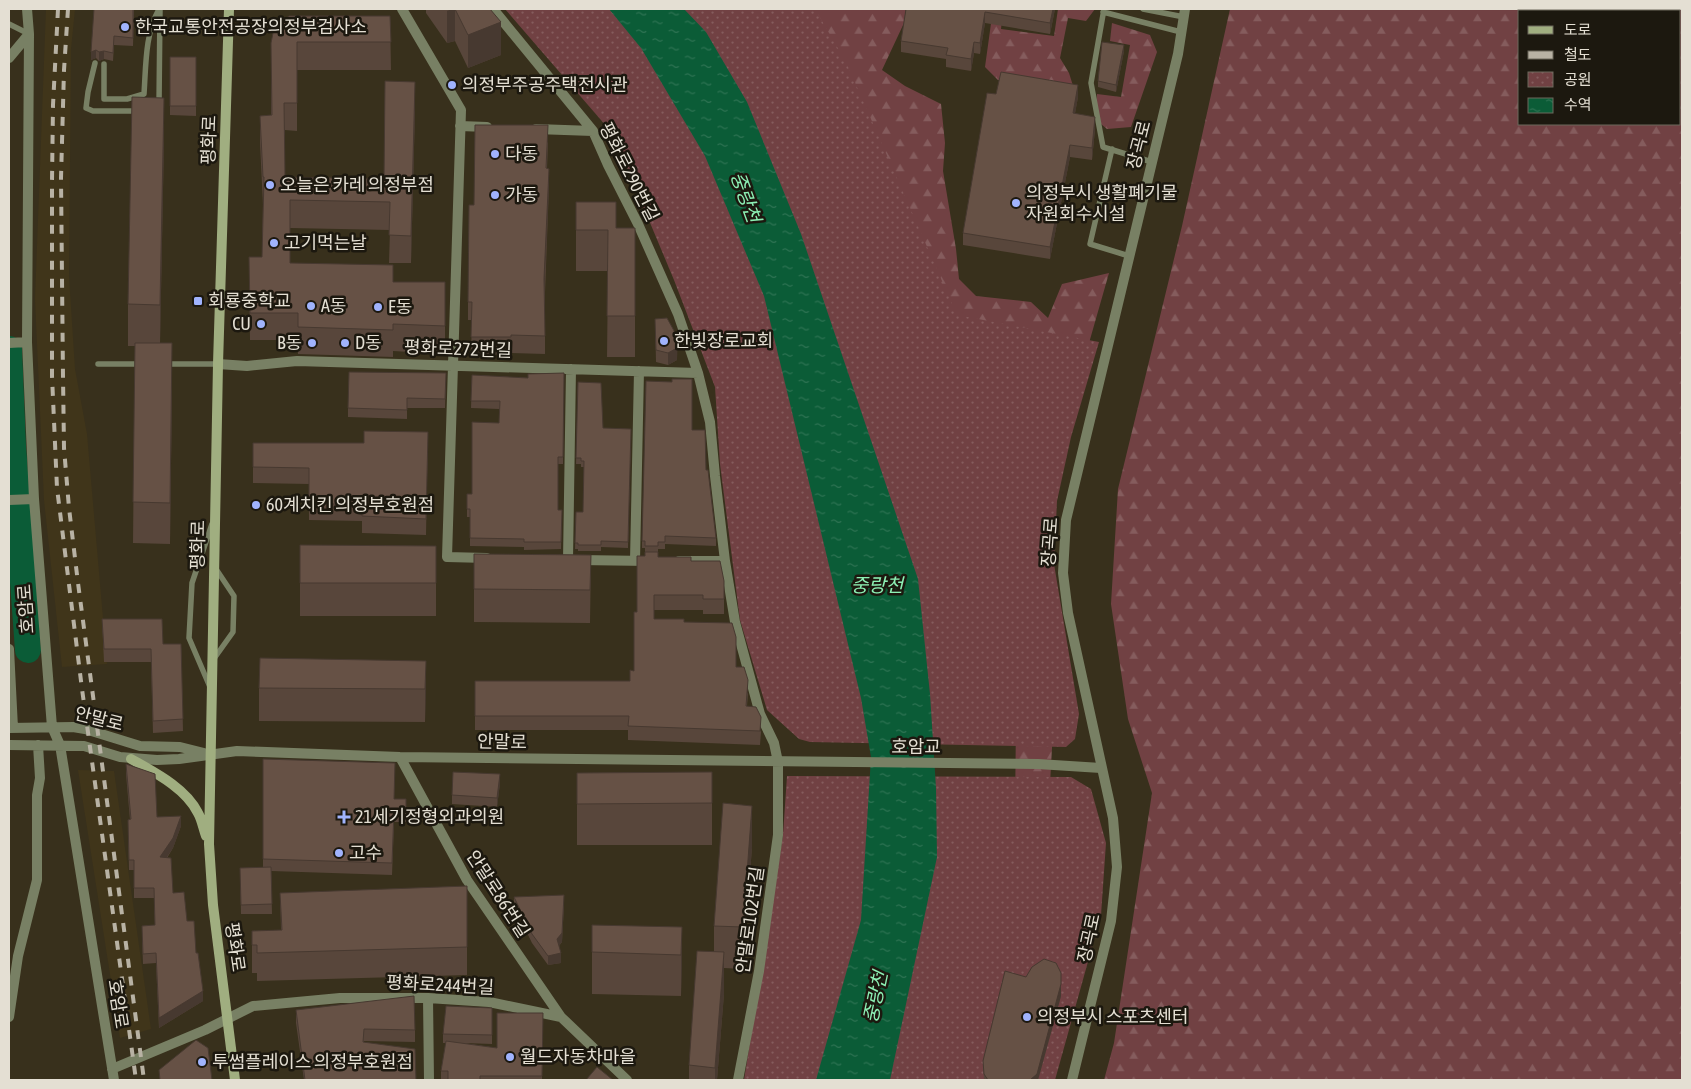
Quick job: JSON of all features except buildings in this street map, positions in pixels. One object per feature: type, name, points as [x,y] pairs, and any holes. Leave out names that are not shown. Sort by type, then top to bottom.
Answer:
[{"type":"main road","name":"평화로","points":[[229,9],[218,364],[209,844],[213,905],[235,1080]]},
{"type":"main road","points":[[131,759],[150,770],[190,800],[198,813],[209,844]]},
{"type":"street","name":"호암로","points":[[27,9],[29,34],[27,342],[34,499],[52,727],[60,745],[114,1080]]},
{"type":"street","points":[[402,9],[461,110],[447,558],[494,559]]},
{"type":"street","name":"평화로290번길","points":[[493,9],[593,131],[638,224],[678,314],[698,373],[710,422],[726,561]]},
{"type":"street","name":"장곡로","points":[[1072,1080],[1111,921],[1117,867],[1113,818],[1068,613],[1063,573],[1066,520],[1178,54],[1185,13]]},
{"type":"street","points":[[9,58],[29,34]]},
{"type":"street","points":[[460,126],[498,128]]},
{"type":"street","points":[[526,128],[593,131]]},
{"type":"street","points":[[9,343],[27,342]]},
{"type":"street","name":"평화로272번길","points":[[218,364],[247,366],[297,361],[698,373]]},
{"type":"street","points":[[571,369],[564,560],[726,561]]},
{"type":"street","points":[[636,561],[639,371]]},
{"type":"street","points":[[9,500],[34,499]]},
{"type":"street","name":"안말로102번길","points":[[726,561],[741,646],[760,714],[774,743],[778,762],[778,835],[759,971],[738,1080]]},
{"type":"street","points":[[9,649],[11,728]]},
{"type":"street","name":"안말로","points":[[11,728],[52,727],[85,729],[140,746],[180,747],[210,754]]},
{"type":"street","name":"안말로","points":[[9,745],[84,746],[109,755],[131,759],[180,759],[237,751],[400,757],[794,762]]},
{"type":"street","points":[[9,1018],[18,956],[37,880],[37,795],[40,778],[38,745]]},
{"type":"street","name":"안말로86번길","points":[[400,757],[467,880],[561,1018]]},
{"type":"street","name":"호암교","points":[[794,762],[1038,764],[1101,768]]},
{"type":"street","name":"평화로244번길","points":[[112,1069],[228,1019],[253,1006],[340,998],[428,998],[489,1002],[561,1018]]},
{"type":"street","points":[[428,998],[429,1080]]},
{"type":"street","points":[[561,1018],[627,1080]]},
{"type":"lane","points":[[104,64],[104,99],[126,99],[144,94],[147,52],[153,20],[159,9]]},
{"type":"lane","points":[[158,109],[159,9]]},
{"type":"lane","points":[[1143,9],[1185,13]]},
{"type":"lane","points":[[1152,162],[1103,147],[1091,83],[1104,10],[1181,32]]},
{"type":"lane","points":[[9,24],[29,34]]},
{"type":"lane","points":[[95,63],[86,108],[122,112],[150,110]]},
{"type":"lane","points":[[1112,149],[1090,244],[1129,256]]},
{"type":"lane","points":[[98,364],[144,364]]},
{"type":"lane","points":[[163,364],[218,364]]},
{"type":"lane","points":[[211,691],[189,638],[192,583],[215,517]]},
{"type":"lane","points":[[212,661],[234,632],[234,596],[214,565]]},
{"type":"shaded area","points":[[46,9],[75,9],[71,49],[69,276],[75,369],[87,434],[107,664],[62,667],[44,500],[35,299]]},
{"type":"shaded area","points":[[78,770],[114,771],[151,1029],[120,1038]]},
{"type":"green space","points":[[505,9],[815,9],[846,62],[957,315],[1099,342],[1071,437],[1057,501],[1054,564],[1079,714],[1075,739],[1066,747],[810,742],[799,739],[767,710],[740,620],[720,464],[715,387],[674,280],[625,163],[607,127]]},
{"type":"green space","points":[[810,9],[906,9],[904,23],[882,70],[905,86],[941,104],[945,143],[943,171],[959,279],[976,296],[1031,302],[1048,318],[1062,284],[1109,273],[1085,357],[1056,487],[1046,571],[1053,730],[1050,784],[1015,810],[1016,721]]},
{"type":"green space","points":[[993,9],[1003,9],[1001,29],[1054,36],[1058,9],[1095,9],[1086,21],[1068,18],[1060,58],[1069,73],[1074,89],[998,80],[985,67]]},
{"type":"green space","points":[[1230,9],[1682,9],[1682,1080],[1104,1080],[1114,1043],[1152,793],[1128,719],[1111,604],[1118,489],[1182,226]]},
{"type":"green space","points":[[1112,23],[1150,35],[1157,52],[1131,127],[1107,129],[1095,119],[1097,94],[1121,97],[1130,45],[1110,41]]},
{"type":"green space","points":[[787,776],[1071,777],[1091,789],[1106,843],[1101,915],[1055,1080],[744,1080],[783,835]]},
{"type":"water","name":"중랑천","points":[[609,9],[684,9],[706,32],[747,102],[801,234],[918,579],[930,694],[936,788],[937,857],[890,1080],[816,1080],[861,920],[871,757],[861,698],[764,296],[705,156],[641,48]]},
{"type":"waterway","points":[[9,349],[13,446],[28,650]]},
{"type":"railway","points":[[58,9],[53,105],[52,181],[52,376],[57,488],[82,689],[136,1080]]},
{"type":"railway","points":[[68,9],[61,178],[64,448],[78,583],[144,1080]]},
{"type":"place","name":"한국교통안전공장의정부검사소","points":[[125,27]]},
{"type":"place","name":"의정부주공주택전시관","points":[[452,85]]},
{"type":"place","name":"다동","points":[[495,154]]},
{"type":"place","name":"오늘은 카레 의정부점","points":[[270,185]]},
{"type":"place","name":"가동","points":[[495,195]]},
{"type":"place","name":"의정부시 생활폐기물 자원회수시설","points":[[1016,203]]},
{"type":"place","name":"고기먹는날","points":[[274,243]]},
{"type":"place","name":"회룡중학교","points":[[198,301]]},
{"type":"place","name":"A동","points":[[311,306]]},
{"type":"place","name":"E동","points":[[378,307]]},
{"type":"place","name":"CU","points":[[261,324]]},
{"type":"place","name":"한빛장로교회","points":[[664,341]]},
{"type":"place","name":"B동","points":[[312,343]]},
{"type":"place","name":"D동","points":[[345,343]]},
{"type":"place","name":"60계치킨 의정부호원점","points":[[256,505]]},
{"type":"place","name":"21세기정형외과의원","points":[[344,817]]},
{"type":"place","name":"고수","points":[[339,853]]},
{"type":"place","name":"의정부시 스포츠센터","points":[[1027,1017]]},
{"type":"place","name":"월드자동차마을","points":[[510,1057]]},
{"type":"place","name":"투썸플레이스 의정부호원점","points":[[202,1062]]}]
